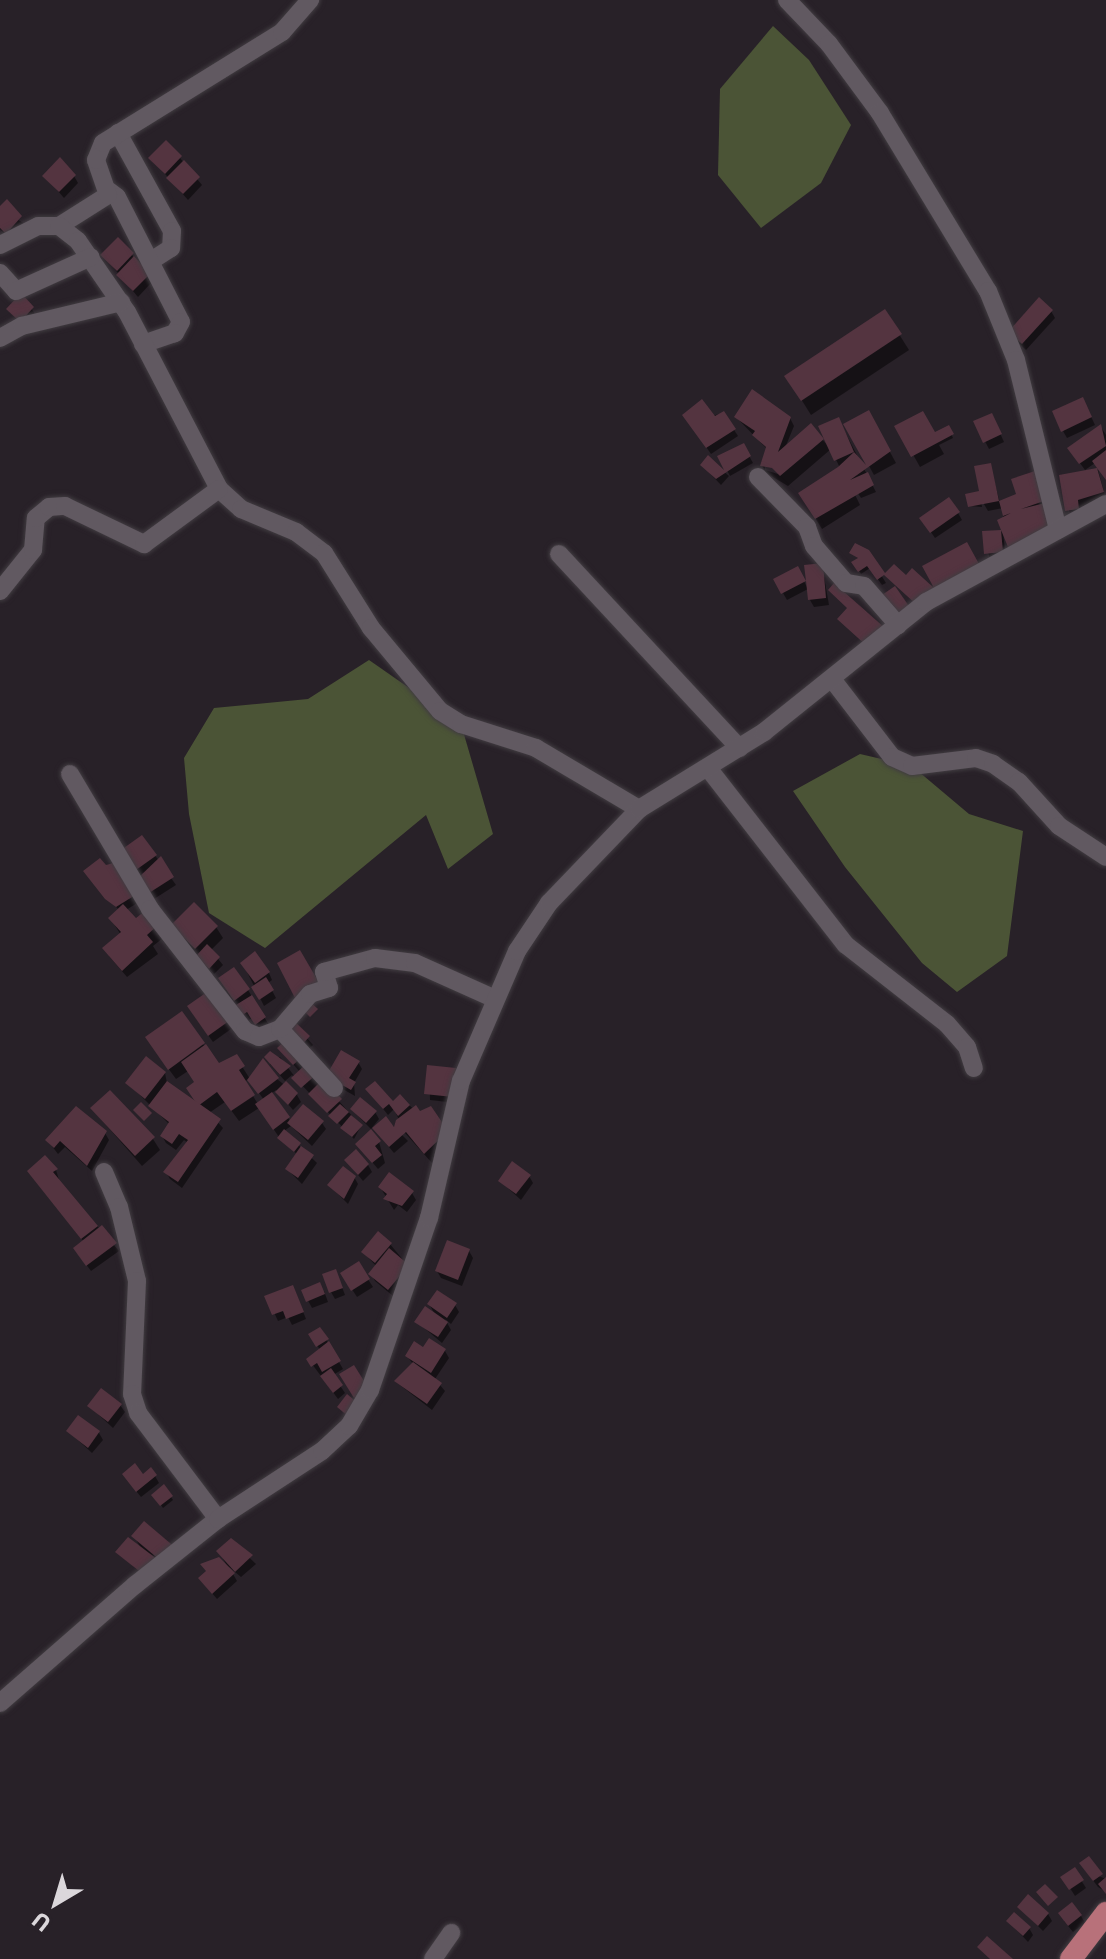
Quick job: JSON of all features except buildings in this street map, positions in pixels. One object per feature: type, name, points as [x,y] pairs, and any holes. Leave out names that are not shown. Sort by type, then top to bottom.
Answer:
[{"type":"main road","points":[[1071,1959],[1106,1913]]},
{"type":"street","points":[[143,344],[181,326],[117,197],[109,191],[96,160],[103,143],[282,32],[310,0]]},
{"type":"street","points":[[787,0],[829,44],[880,113],[988,291],[1016,360],[1058,530]]},
{"type":"street","points":[[118,133],[172,231],[171,248],[151,261]]},
{"type":"street","points":[[0,245],[38,226],[59,226],[109,191]]},
{"type":"street","points":[[59,226],[91,257],[121,302],[219,489],[241,509],[296,532],[324,553],[371,628],[452,720],[536,748],[639,809]]},
{"type":"street","points":[[0,273],[16,291],[91,257]]},
{"type":"street","points":[[0,338],[22,326],[121,302]]},
{"type":"street","points":[[758,477],[807,527],[814,546],[846,583],[864,586],[898,625]]},
{"type":"street","points":[[0,591],[33,550],[36,518],[49,507],[65,506],[144,544],[219,489]]},
{"type":"street","points":[[0,1703],[218,1519],[322,1451],[360,1409],[429,1218],[461,1081],[517,951],[549,903],[639,809],[739,748],[953,586],[1106,504]]},
{"type":"street","points":[[559,554],[739,748]]},
{"type":"street","points":[[832,679],[892,757],[912,766],[976,758],[993,764],[1019,782],[1059,826],[1106,857]]},
{"type":"street","points":[[708,768],[846,945],[947,1024],[967,1047],[974,1068]]},
{"type":"street","points":[[70,774],[150,909],[245,1031],[259,1037],[280,1029],[310,994],[329,988],[324,972],[375,958],[415,963],[495,999]]},
{"type":"street","points":[[280,1029],[334,1088]]},
{"type":"street","points":[[104,1172],[119,1207],[137,1281],[132,1394],[138,1413],[218,1519]]},
{"type":"street","points":[[0,1677],[17,1688]]},
{"type":"street","points":[[433,1959],[451,1933]]},
{"type":"green space","points":[[773,26],[809,60],[851,125],[821,183],[761,228],[718,175],[720,89]]},
{"type":"green space","points":[[369,660],[461,724],[493,834],[448,869],[426,815],[265,948],[209,913],[189,814],[184,758],[214,708],[308,699]]},
{"type":"green space","points":[[860,754],[912,766],[969,814],[1023,831],[1007,956],[957,992],[922,963],[845,867],[793,791]]}]
